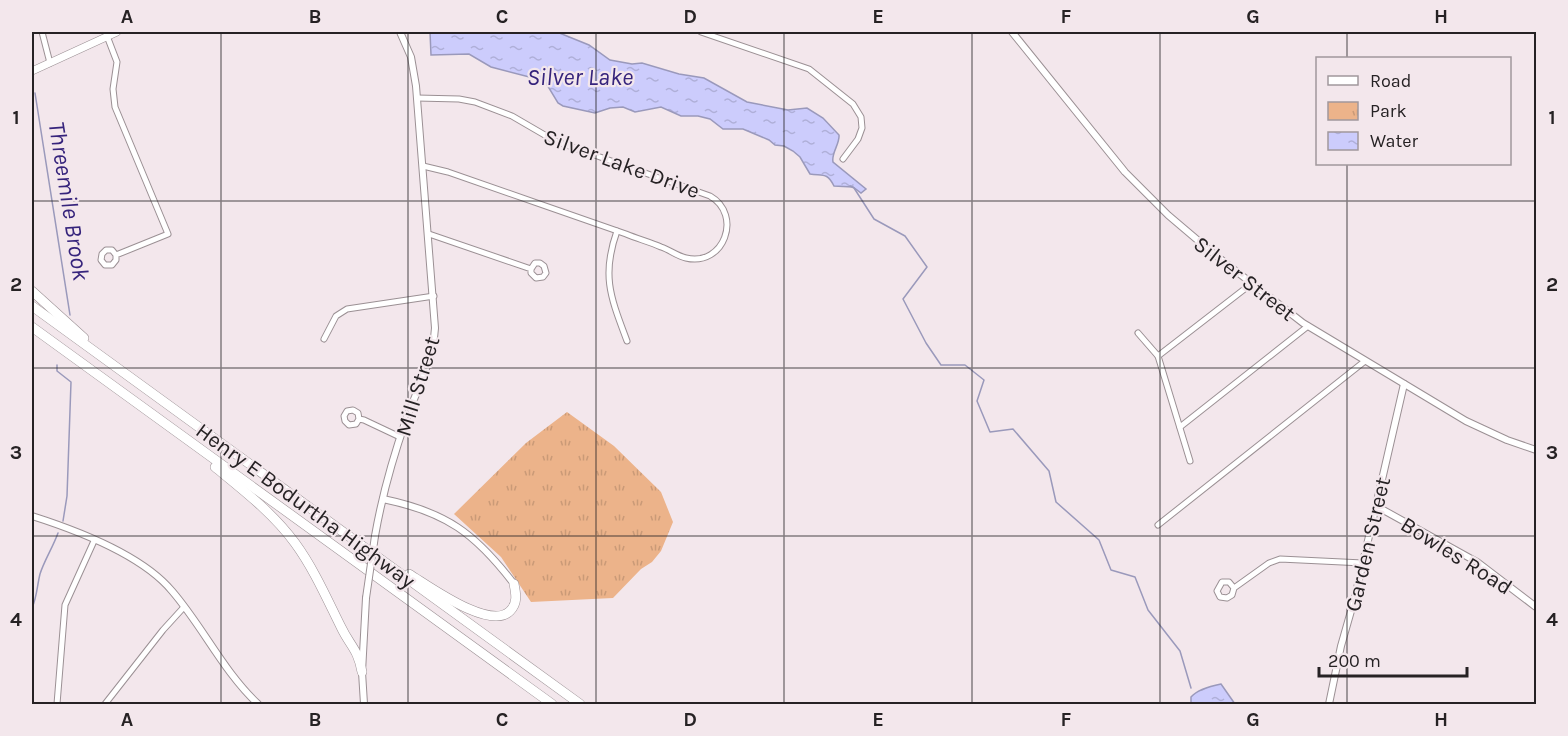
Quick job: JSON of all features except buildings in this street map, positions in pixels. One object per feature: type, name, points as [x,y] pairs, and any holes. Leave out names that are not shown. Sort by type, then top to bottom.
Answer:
[{"type":"highway","points":[[32,291],[138,384]]},
{"type":"highway","name":"Henry E Bodurtha Highway","points":[[32,306],[580,705]]},
{"type":"highway","name":"Henry E Bodurtha Highway","points":[[32,329],[552,705]]},
{"type":"highway","points":[[156,417],[256,501],[288,533],[311,567],[343,632],[357,651],[362,672]]},
{"type":"highway","points":[[330,522],[431,587],[485,615],[501,616],[512,609],[516,597],[514,584]]},
{"type":"main road","points":[[32,70],[117,32]]},
{"type":"street","points":[[42,32],[50,63]]},
{"type":"street","name":"Mill Street","points":[[364,705],[362,672],[366,598],[375,536],[400,437],[431,355],[435,328],[417,98],[411,57],[400,32]]},
{"type":"street","points":[[701,32],[809,69],[853,104],[861,117],[862,128],[858,139],[843,159]]},
{"type":"street","name":"Silver Street","points":[[1012,32],[1140,188],[1191,236],[1251,284],[1308,326],[1477,427],[1536,450]]},
{"type":"street","points":[[106,36],[117,62],[113,89],[114,107],[168,234],[116,255]]},
{"type":"street","name":"Silver Lake Drive","points":[[417,98],[451,98],[475,102],[512,116],[555,141],[705,194],[720,203],[726,213],[728,224],[726,236],[721,246],[712,254],[696,259],[685,258],[617,231],[448,172],[423,166]]},
{"type":"street","points":[[617,231],[610,253],[608,280],[614,306],[627,341]]},
{"type":"street","points":[[429,234],[531,269]]},
{"type":"street","points":[[1158,356],[1251,284]]},
{"type":"street","points":[[324,339],[336,316],[347,309],[434,296]]},
{"type":"street","points":[[1179,427],[1308,326]]},
{"type":"street","points":[[1138,333],[1158,356],[1190,461]]},
{"type":"street","points":[[1158,525],[1365,361]]},
{"type":"street","name":"Garden Street","points":[[1329,705],[1339,654],[1363,563],[1404,384]]},
{"type":"street","points":[[359,419],[400,437]]},
{"type":"street","points":[[383,499],[420,508],[458,527],[488,552],[514,584]]},
{"type":"street","name":"Bowles Road","points":[[1376,506],[1477,562],[1536,607]]},
{"type":"street","points":[[32,516],[130,557],[148,568],[169,587],[231,675],[258,705]]},
{"type":"street","points":[[57,705],[66,605],[94,541]]},
{"type":"street","points":[[1234,588],[1269,563],[1280,559],[1363,563]]},
{"type":"street","points":[[105,705],[157,638],[184,608]]},
{"type":"green space","points":[[567,412],[614,446],[661,492],[673,522],[661,551],[613,598],[531,602],[501,557],[454,514],[526,443]]},
{"type":"water","name":"Silver Lake","points":[[430,32],[557,32],[589,45],[610,60],[632,64],[642,63],[679,74],[704,78],[747,102],[788,110],[807,108],[823,118],[839,135],[833,162],[866,189],[861,193],[853,187],[834,186],[827,177],[810,174],[800,157],[784,146],[775,145],[743,129],[723,129],[710,119],[681,116],[661,107],[635,112],[623,107],[610,108],[595,113],[563,106],[558,103],[546,83],[541,80],[491,67],[469,54],[431,55]]},
{"type":"water","points":[[1221,684],[1235,704],[1191,703],[1191,697],[1197,692]]},
{"type":"waterway","name":"Threemile Brook","points":[[35,93],[70,315]]},
{"type":"waterway","points":[[850,186],[854,188],[874,219],[905,236],[927,267],[903,299],[926,343],[941,365],[965,365],[984,380],[977,401],[990,432],[1013,429],[1049,471],[1056,502],[1099,540],[1111,570],[1135,577],[1148,610],[1180,651],[1191,688]]},
{"type":"waterway","name":"Threemile Brook","points":[[57,365],[57,371],[71,382],[67,496],[63,521]]},
{"type":"waterway","name":"Threemile Brook","points":[[32,608],[40,574],[58,533]]}]
